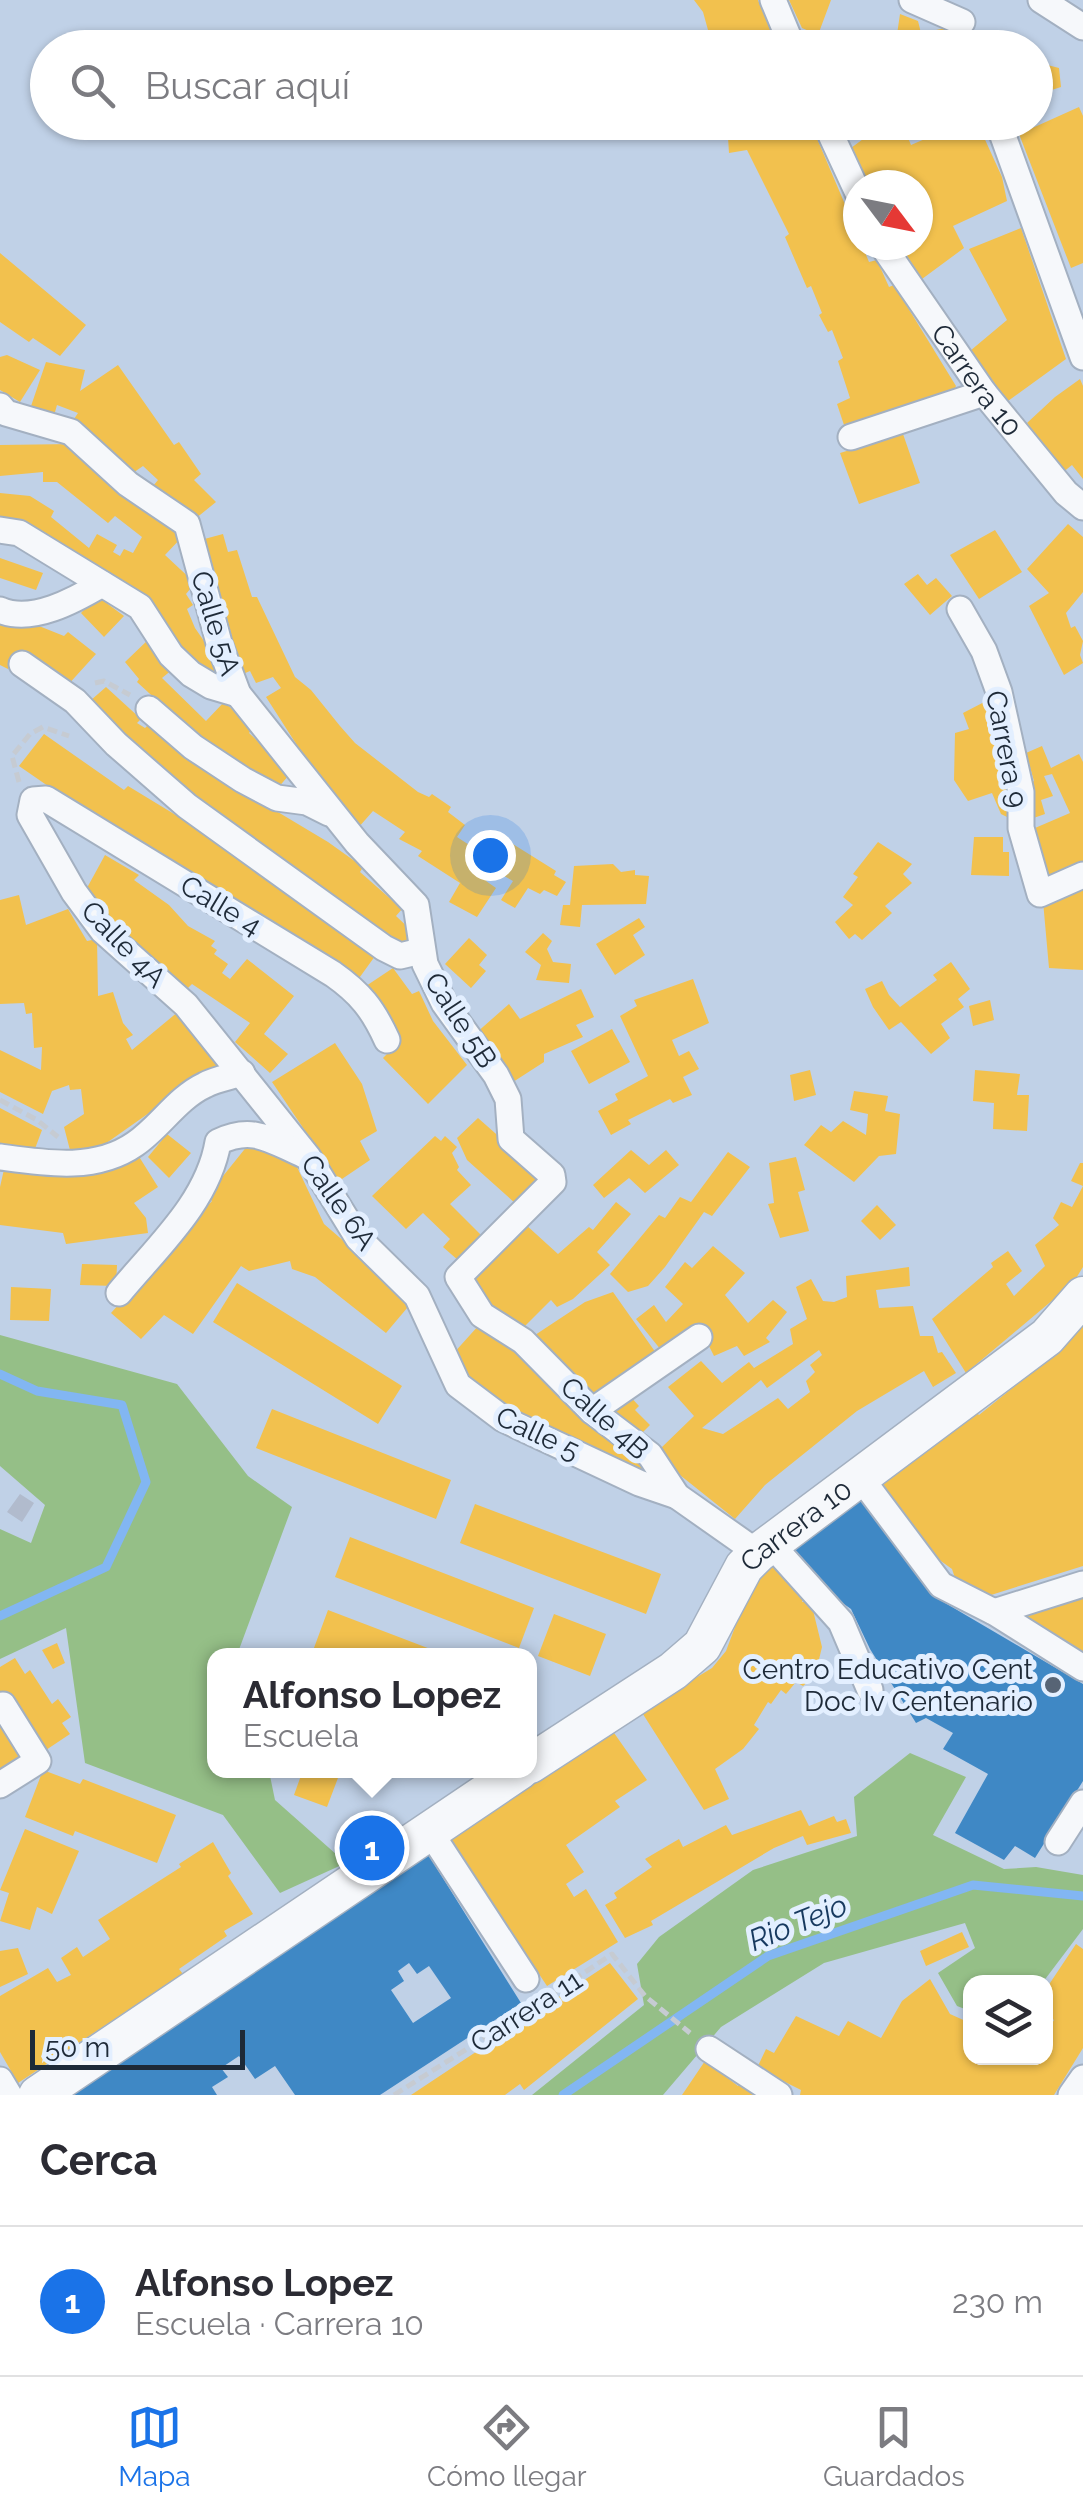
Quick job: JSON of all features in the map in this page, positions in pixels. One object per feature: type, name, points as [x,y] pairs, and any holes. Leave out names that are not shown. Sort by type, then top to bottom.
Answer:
[{"type":"street","points":[[774,0],[786,30]]},
{"type":"street","points":[[912,0],[958,11]]},
{"type":"street","points":[[1044,1],[1083,28]]},
{"type":"street","points":[[833,140],[847,170]]},
{"type":"street","points":[[1005,140],[1083,356]]},
{"type":"street","name":"Carrera 10","points":[[892,260],[984,393],[1066,492],[1083,507]]},
{"type":"street","points":[[851,437],[984,393]]},
{"type":"street","name":"Calle 5A","points":[[0,406],[6,412],[71,432],[128,484],[187,524],[219,643],[238,694],[292,765]]},
{"type":"street","points":[[0,530],[18,533],[140,607],[171,655],[191,674],[211,686],[238,694]]},
{"type":"street","points":[[0,610],[10,614],[62,607],[102,584]]},
{"type":"street","name":"Carrera 9","points":[[960,609],[984,651],[999,692],[1020,792],[1021,828],[1040,894],[1083,875]]},
{"type":"street","points":[[22,664],[75,702],[187,806],[384,948],[400,956],[421,951]]},
{"type":"street","points":[[149,708],[193,748],[243,780],[277,798],[307,802],[334,815]]},
{"type":"street","name":"Calle 5B","points":[[292,765],[416,904],[422,927],[421,951],[444,1003],[496,1075],[508,1099],[511,1139],[552,1175],[553,1182],[458,1278]]},
{"type":"street","name":"Calle 4","points":[[32,800],[46,799],[333,974],[359,992],[372,1008],[387,1040]]},
{"type":"street","name":"Calle 4A","points":[[32,800],[30,815],[74,892],[103,931],[186,1006],[242,1073]]},
{"type":"street","points":[[0,1157],[66,1164],[105,1159],[134,1145],[204,1085],[242,1073]]},
{"type":"street","name":"Calle 6A","points":[[242,1073],[308,1157],[358,1238],[417,1296],[458,1385]]},
{"type":"street","points":[[119,1293],[198,1198],[213,1170],[218,1142],[238,1132],[255,1134],[308,1157]]},
{"type":"street","name":"Calle 4B","points":[[458,1278],[482,1316],[522,1341],[592,1411],[650,1455],[677,1496],[764,1548],[841,1622],[870,1690]]},
{"type":"street","name":"Carrera 10","points":[[537,1759],[673,1671],[702,1646],[744,1567],[764,1548],[1047,1337],[1083,1296]]},
{"type":"street","points":[[592,1411],[699,1337]]},
{"type":"street","name":"Calle 5","points":[[458,1385],[502,1420],[638,1483],[677,1496]]},
{"type":"street","points":[[860,1477],[942,1586],[994,1612],[1083,1668]]},
{"type":"street","points":[[994,1612],[1083,1584]]},
{"type":"street","points":[[0,1785],[38,1761],[3,1705]]},
{"type":"street","points":[[38,2095],[508,1778]]},
{"type":"street","points":[[1058,1842],[1083,1803]]},
{"type":"street","points":[[430,1832],[526,1979]]},
{"type":"street","points":[[709,2049],[779,2095]]},
{"type":"street","points":[[1072,2095],[1083,2078]]},
{"type":"street","points":[[0,2080],[10,2095]]},
{"type":"path","points":[[75,702],[90,684],[104,681],[149,708]]},
{"type":"path","points":[[32,800],[17,780],[12,756],[30,734],[44,727],[94,744],[116,744]]},
{"type":"path","points":[[0,1100],[55,1132],[66,1164]]},
{"type":"path","name":"Carrera 11","points":[[394,2095],[612,1954],[645,1996],[709,2049]]},
{"type":"green space","points":[[0,1335],[177,1384],[248,1476],[292,1507],[240,1648],[207,1648],[207,1778],[270,1778],[275,1800],[346,1863],[280,1893],[223,1815],[85,1763],[66,1628],[0,1659],[0,1529],[31,1543],[45,1505],[0,1466]]},
{"type":"green space","points":[[910,1753],[966,1777],[933,1835],[1004,1869],[1036,1867],[1083,1875],[1083,1929],[1048,1975],[963,1975],[963,2008],[957,2006],[938,1973],[975,1948],[965,1923],[824,1963],[721,2027],[663,2095],[532,2095],[644,2005],[637,1964],[659,1937],[753,1870],[857,1836],[854,1797]]},
{"type":"building: Viviendas","points":[[694,0],[758,0],[770,30],[708,30],[703,12]]},
{"type":"building: Viviendas","points":[[789,0],[831,0],[820,30],[802,28]]},
{"type":"building: Viviendas","points":[[900,14],[918,21],[920,30],[898,30]]},
{"type":"building: Viviendas","points":[[1053,66],[1059,68],[1061,87],[1053,90]]},
{"type":"building: Viviendas","points":[[1079,107],[1083,116],[1083,263],[1071,268],[1021,140],[1053,140],[1053,119]]},
{"type":"building: Viviendas","points":[[728,140],[818,140],[843,200],[843,260],[877,260],[889,287],[894,285],[956,386],[952,393],[845,428],[837,404],[850,398],[838,361],[843,358],[832,330],[828,332],[819,315],[822,313],[811,286],[807,288],[785,237],[789,234],[747,150],[729,153]]},
{"type":"building: Viviendas","points":[[862,140],[909,140],[911,145],[923,140],[985,140],[1002,177],[1007,201],[953,226],[964,248],[922,279],[910,260],[933,260],[933,170],[862,170],[851,148]]},
{"type":"building: Viviendas","points":[[1021,228],[1066,359],[1008,401],[970,351],[1007,320],[969,249]]},
{"type":"building: Viviendas","points":[[0,253],[86,325],[60,356],[33,338],[29,342],[0,322]]},
{"type":"building: Viviendas","points":[[7,355],[40,370],[20,402],[0,390],[0,357]]},
{"type":"building: Viviendas","points":[[46,362],[85,370],[80,391],[118,365],[174,445],[179,442],[201,474],[194,480],[216,502],[195,519],[153,486],[158,480],[143,466],[130,475],[70,425],[78,413],[57,405],[53,419],[29,412]]},
{"type":"building: Viviendas","points":[[1080,379],[1083,479],[1072,465],[1062,473],[1027,423]]},
{"type":"building: Viviendas","points":[[903,434],[920,483],[859,504],[840,453]]},
{"type":"building: Viviendas","points":[[73,444],[183,536],[165,555],[195,583],[186,594],[193,605],[187,609],[195,628],[208,642],[226,683],[184,656],[140,600],[0,524],[0,493],[30,496],[54,511],[51,517],[89,548],[97,534],[117,545],[113,552],[120,556],[124,549],[133,553],[142,537],[115,516],[108,523],[57,482],[43,482],[43,472],[0,476],[0,445]]},
{"type":"building: Viviendas","points":[[1068,524],[1083,537],[1083,592],[1066,613],[1071,628],[1075,626],[1083,641],[1083,663],[1064,675],[1029,606],[1049,593],[1027,569]]},
{"type":"building: Viviendas","points":[[995,530],[1022,572],[979,599],[950,555]]},
{"type":"building: Viviendas","points":[[223,534],[228,552],[237,550],[252,597],[257,597],[295,677],[311,690],[355,743],[418,792],[429,797],[432,794],[451,807],[448,812],[465,825],[457,837],[486,856],[500,836],[556,871],[554,875],[566,882],[557,896],[528,888],[515,908],[501,900],[513,881],[493,870],[486,881],[496,888],[477,917],[449,902],[460,883],[418,856],[422,851],[399,839],[405,832],[373,811],[358,828],[296,759],[302,753],[266,697],[281,688],[273,677],[256,683],[250,671],[243,674],[226,640],[232,637],[220,593],[214,594],[197,541]]},
{"type":"building: Viviendas","points":[[0,558],[43,573],[36,590],[0,578]]},
{"type":"building: Viviendas","points":[[918,574],[927,585],[936,578],[952,596],[930,615],[904,584]]},
{"type":"building: Viviendas","points":[[101,599],[124,616],[104,637],[81,613],[93,600]]},
{"type":"building: Viviendas","points":[[9,614],[64,636],[68,632],[96,654],[66,687],[19,652],[8,669],[0,665],[0,620]]},
{"type":"building: Viviendas","points":[[150,638],[173,669],[162,678],[206,721],[224,702],[253,728],[249,733],[263,746],[267,743],[289,775],[277,789],[197,737],[137,682],[139,679],[125,662]]},
{"type":"building: Viviendas","points":[[106,687],[141,719],[137,723],[145,728],[152,721],[184,750],[181,754],[363,867],[360,872],[402,909],[396,916],[414,933],[401,950],[184,793],[90,701]]},
{"type":"building: Viviendas","points":[[990,699],[1017,822],[1001,814],[992,793],[968,801],[954,780],[955,733],[969,729],[963,713]]},
{"type":"building: Viviendas","points":[[44,734],[124,790],[128,786],[179,817],[182,814],[378,952],[357,981],[148,855],[19,766]]},
{"type":"building: Viviendas","points":[[1042,746],[1051,768],[1079,754],[1083,762],[1083,872],[1043,887],[1028,831],[1070,813],[1052,774],[1044,776],[1053,796],[1041,800],[1045,814],[1025,821],[1023,787],[1034,781],[1026,753]]},
{"type":"building: Viviendas","points":[[974,837],[1003,837],[1003,852],[1009,852],[1009,876],[971,875]]},
{"type":"building: Viviendas","points":[[878,842],[912,864],[903,874],[912,883],[885,906],[892,913],[862,940],[855,934],[849,939],[835,922],[853,905],[843,897],[858,877],[853,874]]},
{"type":"building: Viviendas","points":[[105,855],[139,875],[134,880],[169,905],[188,926],[215,941],[211,946],[217,950],[214,954],[228,964],[222,973],[230,979],[247,959],[294,996],[264,1034],[288,1054],[270,1073],[235,1042],[250,1023],[192,984],[188,988],[103,923],[82,897]]},
{"type":"building: Viviendas","points":[[613,864],[621,872],[635,870],[635,875],[649,876],[646,904],[582,905],[580,927],[560,925],[563,905],[570,905],[574,866]]},
{"type":"building: Viviendas","points":[[1083,884],[1083,970],[1049,968],[1043,901]]},
{"type":"building: Viviendas","points":[[19,895],[26,925],[68,909],[87,941],[97,939],[98,996],[113,992],[123,1023],[133,1035],[126,1039],[132,1050],[179,1011],[225,1066],[105,1144],[71,1154],[64,1127],[84,1114],[81,1089],[70,1090],[69,1085],[52,1091],[43,1114],[0,1092],[0,1050],[41,1070],[42,1047],[34,1048],[32,1013],[26,1014],[24,1003],[0,1004],[0,900]]},
{"type":"building: Viviendas","points":[[639,918],[645,927],[633,935],[645,955],[615,975],[596,944]]},
{"type":"building: Viviendas","points":[[543,933],[552,941],[547,949],[553,962],[571,964],[569,983],[536,980],[541,965],[525,952]]},
{"type":"building: Viviendas","points":[[469,938],[487,955],[479,965],[486,971],[471,988],[445,964]]},
{"type":"building: Viviendas","points":[[951,962],[970,989],[958,999],[964,1007],[941,1024],[950,1038],[931,1054],[901,1022],[889,1030],[865,989],[882,981],[900,1007],[937,980],[933,975]]},
{"type":"building: Viviendas","points":[[393,968],[412,994],[419,991],[433,1021],[467,1065],[428,1104],[383,1058],[399,1042],[366,986]]},
{"type":"building: Viviendas","points":[[693,979],[709,1023],[672,1040],[679,1056],[689,1051],[699,1069],[683,1077],[692,1095],[673,1103],[670,1099],[628,1120],[631,1124],[611,1135],[598,1111],[618,1100],[615,1094],[648,1076],[620,1016],[637,1006],[634,1000]]},
{"type":"building: Viviendas","points":[[581,989],[594,1017],[576,1025],[583,1037],[544,1054],[544,1062],[513,1082],[475,1034],[509,1004],[520,1019]]},
{"type":"building: Viviendas","points":[[990,1000],[994,1020],[973,1026],[969,1006]]},
{"type":"building: Viviendas","points":[[612,1029],[630,1062],[589,1084],[571,1051]]},
{"type":"building: Viviendas","points":[[335,1043],[362,1084],[377,1131],[360,1141],[370,1160],[339,1181],[272,1082]]},
{"type":"building: Viviendas","points":[[810,1070],[816,1095],[794,1101],[790,1075]]},
{"type":"building: Viviendas","points":[[975,1070],[1020,1074],[1017,1095],[1029,1095],[1027,1131],[993,1129],[994,1103],[973,1101]]},
{"type":"building: Viviendas","points":[[854,1091],[888,1096],[885,1111],[900,1114],[896,1154],[879,1156],[854,1182],[804,1145],[821,1125],[831,1132],[843,1121],[866,1135],[868,1114],[850,1110]]},
{"type":"building: Viviendas","points":[[0,1108],[42,1130],[33,1154],[0,1146]]},
{"type":"building: Viviendas","points":[[478,1118],[545,1177],[516,1204],[467,1160],[457,1138]]},
{"type":"building: Viviendas","points":[[167,1134],[191,1153],[169,1178],[148,1157]]},
{"type":"building: Viviendas","points":[[435,1136],[441,1141],[445,1136],[457,1147],[452,1153],[457,1170],[471,1185],[450,1204],[483,1237],[459,1261],[443,1247],[450,1239],[423,1213],[406,1229],[372,1196]]},
{"type":"building: Viviendas","points":[[252,1140],[297,1167],[324,1224],[413,1301],[386,1333],[315,1277],[292,1269],[290,1261],[249,1271],[241,1266],[193,1334],[164,1315],[141,1339],[111,1313],[212,1201],[207,1196]]},
{"type":"building: Viviendas","points":[[631,1150],[649,1165],[666,1150],[679,1165],[645,1193],[629,1178],[604,1198],[593,1185]]},
{"type":"building: Viviendas","points":[[728,1152],[750,1167],[712,1216],[704,1212],[648,1286],[628,1292],[610,1274],[659,1215],[665,1218],[680,1197],[691,1202]]},
{"type":"building: Viviendas","points":[[138,1155],[158,1187],[134,1203],[146,1218],[148,1233],[66,1244],[63,1233],[0,1225],[0,1187],[5,1165],[57,1175],[113,1169]]},
{"type":"building: Viviendas","points":[[796,1157],[805,1190],[798,1192],[809,1231],[780,1238],[768,1204],[774,1203],[769,1163]]},
{"type":"building: Viviendas","points":[[1083,1163],[1083,1186],[1071,1181]]},
{"type":"building: Viviendas","points":[[1083,1186],[1083,1267],[1073,1283],[966,1373],[932,1319],[1008,1251],[1022,1271],[1006,1284],[1014,1296],[1045,1266],[1035,1245],[1059,1225],[1053,1218],[1061,1202],[1072,1207]]},
{"type":"building: Viviendas","points":[[616,1202],[631,1214],[597,1252],[610,1265],[573,1299],[557,1307],[551,1300],[520,1331],[485,1309],[466,1282],[525,1224],[558,1254],[589,1227],[593,1230]]},
{"type":"building: Viviendas","points":[[877,1205],[896,1225],[880,1240],[861,1221]]},
{"type":"building: Viviendas","points":[[713,1246],[745,1273],[725,1295],[748,1323],[773,1300],[787,1312],[766,1338],[770,1342],[744,1356],[737,1346],[714,1356],[700,1328],[661,1350],[636,1319],[654,1305],[666,1322],[683,1304],[665,1287],[685,1262],[692,1268]]},
{"type":"building: Viviendas","points":[[82,1264],[117,1265],[116,1286],[80,1285]]},
{"type":"building: Viviendas","points":[[909,1267],[910,1286],[876,1290],[879,1308],[913,1306],[920,1336],[933,1336],[938,1353],[942,1352],[956,1373],[933,1387],[924,1371],[857,1411],[765,1485],[735,1519],[601,1412],[626,1392],[639,1406],[635,1410],[650,1425],[641,1434],[660,1449],[694,1416],[668,1387],[701,1361],[722,1383],[749,1362],[754,1368],[793,1344],[790,1329],[807,1319],[796,1287],[811,1279],[823,1301],[834,1302],[847,1297],[846,1276]],"holes":[[[819,1350],[822,1355],[810,1365],[815,1372],[806,1381],[810,1392],[788,1409],[778,1398],[723,1434],[702,1428],[761,1380],[767,1388]]]},
{"type":"building: Viviendas","points":[[237,1283],[402,1386],[378,1424],[213,1322]]},
{"type":"building: Viviendas","points":[[11,1287],[51,1289],[49,1321],[10,1320]]},
{"type":"building: Viviendas","points":[[613,1292],[656,1353],[587,1401],[529,1339],[585,1302]]},
{"type":"building: Viviendas","points":[[1083,1320],[1083,1566],[991,1595],[957,1584],[952,1569],[909,1538],[874,1487],[976,1412],[979,1415],[1037,1368]]},
{"type":"building: Viviendas","points":[[479,1325],[520,1354],[649,1470],[641,1479],[507,1411],[484,1394],[452,1355]]},
{"type":"building: Viviendas","points":[[272,1409],[451,1480],[436,1519],[256,1448]]},
{"type":"building: Viviendas","points":[[475,1504],[661,1574],[646,1614],[460,1543]]},
{"type":"building: Viviendas","points":[[350,1537],[534,1608],[519,1648],[335,1577]]},
{"type":"building: Viviendas","points":[[769,1563],[790,1580],[788,1584],[806,1594],[802,1602],[811,1602],[822,1647],[815,1676],[803,1686],[796,1682],[786,1694],[781,1690],[771,1704],[768,1702],[754,1725],[759,1729],[743,1749],[715,1769],[729,1799],[704,1810],[641,1711],[712,1668],[726,1651],[752,1582]]},
{"type":"building: Viviendas","points":[[1073,1593],[1083,1599],[1083,1661],[1015,1619],[1054,1596],[1066,1603]]},
{"type":"building: Viviendas","points":[[328,1610],[428,1648],[314,1648]]},
{"type":"building: Viviendas","points":[[554,1614],[606,1634],[590,1676],[538,1656]]},
{"type":"building: Viviendas","points":[[57,1643],[65,1663],[53,1669],[42,1650]]},
{"type":"building: Viviendas","points":[[15,1658],[25,1674],[30,1670],[52,1704],[58,1699],[71,1717],[62,1723],[70,1734],[46,1750],[13,1699],[0,1695],[0,1667]]},
{"type":"building: Viviendas","points":[[10,1720],[28,1755],[0,1769],[0,1726]]},
{"type":"building: Viviendas","points":[[612,1730],[647,1780],[615,1801],[620,1807],[566,1845],[584,1872],[566,1884],[574,1897],[586,1889],[618,1942],[547,1986],[447,1836]]},
{"type":"building: Viviendas","points":[[43,1770],[80,1784],[83,1779],[176,1815],[157,1863],[75,1831],[73,1836],[25,1817]]},
{"type":"building: Viviendas","points":[[300,1778],[338,1778],[327,1807],[294,1795]]},
{"type":"building: Viviendas","points":[[801,1810],[809,1826],[834,1816],[837,1822],[846,1819],[851,1833],[807,1845],[803,1836],[774,1848],[651,1921],[653,1925],[625,1938],[605,1905],[617,1898],[614,1893],[652,1867],[645,1859],[679,1839],[683,1847],[726,1825],[732,1835]]},
{"type":"building: Viviendas","points":[[25,1829],[79,1851],[52,1914],[37,1907],[30,1930],[0,1921],[9,1893],[0,1890]]},
{"type":"building: Viviendas","points":[[213,1842],[231,1873],[228,1876],[253,1914],[224,1931],[227,1936],[179,1969],[183,1974],[18,2083],[0,2052],[0,1996],[48,1968],[57,1982],[71,1975],[61,1958],[77,1947],[83,1957],[110,1939],[98,1920]]},
{"type":"building: Viviendas","points":[[962,1932],[969,1947],[926,1966],[920,1951]]},
{"type":"building: Viviendas","points":[[1076,1944],[1083,1949],[1083,2048],[1054,2095],[800,2095],[801,2090],[757,2068],[766,2049],[774,2053],[796,2016],[839,2036],[848,2021],[881,2038],[902,2001],[930,1979],[950,2014],[963,2020],[963,2065],[1053,2065],[1053,1978]]},
{"type":"building: Viviendas","points":[[18,1948],[28,1974],[0,1987],[0,1951]]},
{"type":"building: Viviendas","points":[[610,1963],[638,1999],[524,2090],[520,2084],[505,2095],[411,2095]]},
{"type":"building: Viviendas","points":[[705,2061],[738,2086],[741,2082],[761,2095],[682,2095]]},
{"type":"building: Escuelas","points":[[861,1495],[935,1597],[1083,1684],[1083,1781],[1035,1858],[1015,1846],[1004,1860],[955,1833],[988,1774],[943,1749],[953,1733],[926,1718],[916,1723],[870,1649],[851,1609],[820,1587],[787,1549]]},
{"type":"building: Escuelas","points":[[426,1851],[521,2003],[380,2095],[295,2095],[275,2066],[255,2079],[239,2056],[221,2068],[228,2077],[212,2087],[217,2095],[59,2095]],"holes":[[[409,1963],[417,1974],[429,1966],[451,1998],[413,2023],[391,1990],[404,1981],[398,1971]]]},
{"type":"building: Otros","points":[[20,1494],[34,1503],[22,1522],[7,1512]]},
{"type":"waterway","name":"Rio Tejo","points":[[0,1374],[37,1391],[122,1405],[146,1482],[106,1567],[0,1616]]},
{"type":"waterway","name":"Rio Tejo","points":[[563,2095],[768,1956],[973,1885],[1083,1896]]},
{"type":"place","name":"Centro Educativo Cent Doc Iv Centenario","points":[[1053,1685]]},
{"type":"place","name":"Alfonso Lopez","points":[[372,1848]]}]
